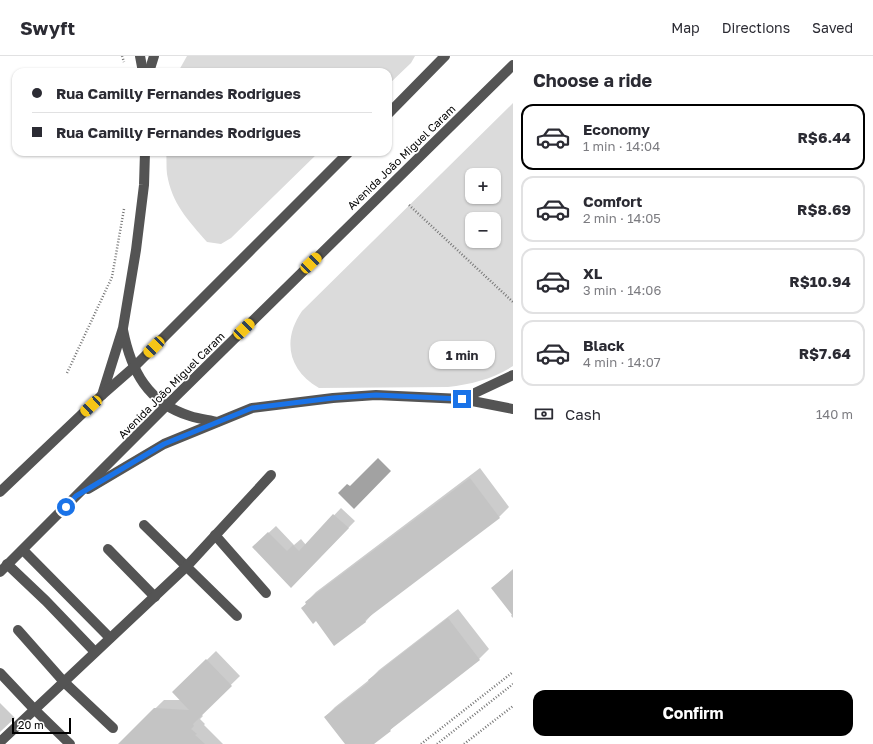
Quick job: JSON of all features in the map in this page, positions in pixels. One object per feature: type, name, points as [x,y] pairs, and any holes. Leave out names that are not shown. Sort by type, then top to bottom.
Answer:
[{"type":"street","points":[[140,56],[142,68]]},
{"type":"street","points":[[150,68],[154,56]]},
{"type":"street","points":[[392,110],[445,56]]},
{"type":"street","name":"Avenida João Miguel Caram","points":[[4,568],[166,406],[513,65]]},
{"type":"street","points":[[102,395],[123,328],[136,250],[144,186],[145,156]]},
{"type":"street","points":[[0,492],[102,395],[134,367],[346,156]]},
{"type":"street","points":[[123,328],[127,349],[142,383],[166,406],[190,416],[217,422]]},
{"type":"street","points":[[462,399],[513,375]]},
{"type":"street","points":[[76,496],[164,444],[252,408],[333,398],[376,395],[462,399],[513,409]]},
{"type":"street","points":[[0,742],[187,566],[271,475]]},
{"type":"street","points":[[144,525],[237,616]]},
{"type":"street","points":[[215,535],[266,593]]},
{"type":"street","points":[[108,549],[155,597]]},
{"type":"street","points":[[22,550],[110,638]]},
{"type":"street","points":[[4,568],[46,601],[95,652]]},
{"type":"street","points":[[18,630],[64,682],[113,728]]},
{"type":"street","points":[[0,673],[70,744]]},
{"type":"path","points":[[67,373],[112,277],[125,203]]},
{"type":"path","points":[[409,205],[513,302]]},
{"type":"path","points":[[421,744],[513,672]]},
{"type":"path","points":[[437,744],[513,684]]},
{"type":"path","points":[[464,744],[513,706]]},
{"type":"shaded area","points":[[187,56],[415,56],[411,63],[392,81],[392,68],[180,68]]},
{"type":"shaded area","points":[[513,103],[513,366],[505,371],[482,380],[448,387],[319,388],[300,372],[291,354],[290,343],[296,322],[302,311]]},
{"type":"shaded area","points":[[166,156],[315,156],[231,238],[221,244],[207,242],[187,219],[177,203],[169,185]]},
{"type":"shaded area","points":[[378,458],[391,471],[354,509],[338,493],[347,484],[350,486]]},
{"type":"building","points":[[470,478],[500,518],[365,620],[366,622],[334,646],[316,621],[313,624],[301,608],[306,604],[305,602]]},
{"type":"building","points":[[333,514],[349,528],[291,588],[252,547],[268,532],[287,551],[293,545],[299,551]]},
{"type":"building","points":[[513,570],[513,616],[491,588]]},
{"type":"building","points":[[448,618],[480,660],[374,744],[345,744],[324,717],[369,682],[368,680]]},
{"type":"building","points":[[206,659],[232,686],[193,724],[194,726],[191,729],[205,744],[118,744],[154,708],[189,710],[172,692]]},
{"type":"route","points":[[66,507],[76,496],[164,444],[252,408],[333,398],[376,395],[462,399]]}]
